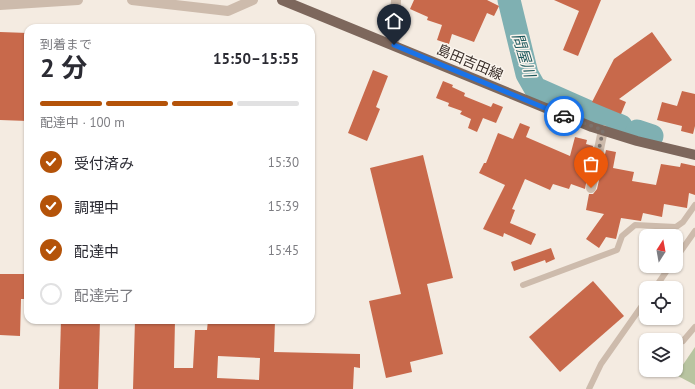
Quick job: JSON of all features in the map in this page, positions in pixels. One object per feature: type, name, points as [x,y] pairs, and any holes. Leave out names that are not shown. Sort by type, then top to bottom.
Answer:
[{"type":"main road","name":"島田吉田線","points":[[282,0],[394,45],[536,105],[637,141],[695,155]]},
{"type":"street","points":[[0,5],[78,0]]},
{"type":"street","points":[[132,0],[228,11],[254,0]]},
{"type":"street","points":[[394,45],[396,0]]},
{"type":"street","points":[[591,188],[603,130]]},
{"type":"lane","points":[[523,285],[617,250],[622,236],[635,225],[676,227],[683,222],[695,205]]},
{"type":"lane","points":[[683,248],[695,231]]},
{"type":"lane","points":[[589,389],[601,364],[639,310]]},
{"type":"lane","points":[[683,341],[695,327]]},
{"type":"green space","points":[[695,347],[695,385],[680,377],[683,377],[683,365]]},
{"type":"building","points":[[414,0],[487,0],[499,6],[494,16],[487,13],[474,42],[452,34],[449,44],[437,40],[442,25],[427,20],[428,17],[410,9]]},
{"type":"building","points":[[554,0],[601,0],[578,56],[563,50],[579,11]]},
{"type":"building","points":[[0,32],[24,33],[24,121],[0,120]]},
{"type":"building","points":[[652,32],[672,60],[619,99],[626,102],[621,114],[592,102],[614,59]]},
{"type":"building","points":[[373,70],[388,76],[376,107],[380,109],[367,141],[348,133]]},
{"type":"building","points":[[443,81],[453,85],[452,87],[465,93],[464,96],[491,107],[493,103],[503,107],[496,123],[483,118],[477,132],[468,128],[471,119],[460,114],[462,111],[448,106],[449,103],[436,98]]},
{"type":"building","points":[[682,91],[695,94],[695,126],[693,134],[681,131],[682,126],[657,120],[662,102],[677,106]]},
{"type":"building","points":[[520,123],[530,127],[526,137],[570,156],[575,137],[587,140],[586,144],[593,146],[585,189],[571,184],[569,189],[553,184],[550,190],[525,179],[512,209],[515,210],[510,223],[536,234],[531,245],[504,233],[503,237],[483,229],[505,185],[479,173],[484,163],[486,163],[498,133],[513,139]]},
{"type":"building","points":[[606,150],[616,152],[613,168],[634,172],[632,181],[656,185],[661,164],[680,167],[681,163],[695,166],[695,195],[689,193],[687,208],[664,204],[662,217],[643,213],[641,221],[621,218],[616,239],[606,237],[599,248],[586,239],[604,214],[586,210],[589,194],[593,194],[597,189]]},
{"type":"building","points":[[423,155],[453,278],[427,284],[443,354],[410,362],[412,372],[386,378],[369,301],[401,294],[370,168]]},
{"type":"building","points":[[551,248],[555,259],[546,263],[545,260],[514,271],[511,262]]},
{"type":"building","points":[[0,274],[24,274],[24,299],[21,299],[20,336],[0,335]]},
{"type":"building","points":[[593,281],[624,316],[560,372],[529,337]]},
{"type":"building","points":[[61,324],[100,324],[98,389],[59,389]]},
{"type":"building","points":[[135,324],[175,324],[174,368],[193,368],[195,330],[207,330],[208,324],[275,324],[274,352],[360,354],[360,368],[354,367],[353,389],[133,389]],"holes":[[[218,356],[260,358],[259,380],[217,378]]]},
{"type":"waterway","name":"問屋川","points":[[509,0],[527,74],[535,88],[621,126]]},
{"type":"waterway","name":"問屋川","points":[[637,131],[652,136]]},
{"type":"way so far","points":[[564,116],[603,130],[591,188]]},
{"type":"route","points":[[394,45],[564,116]]}]
